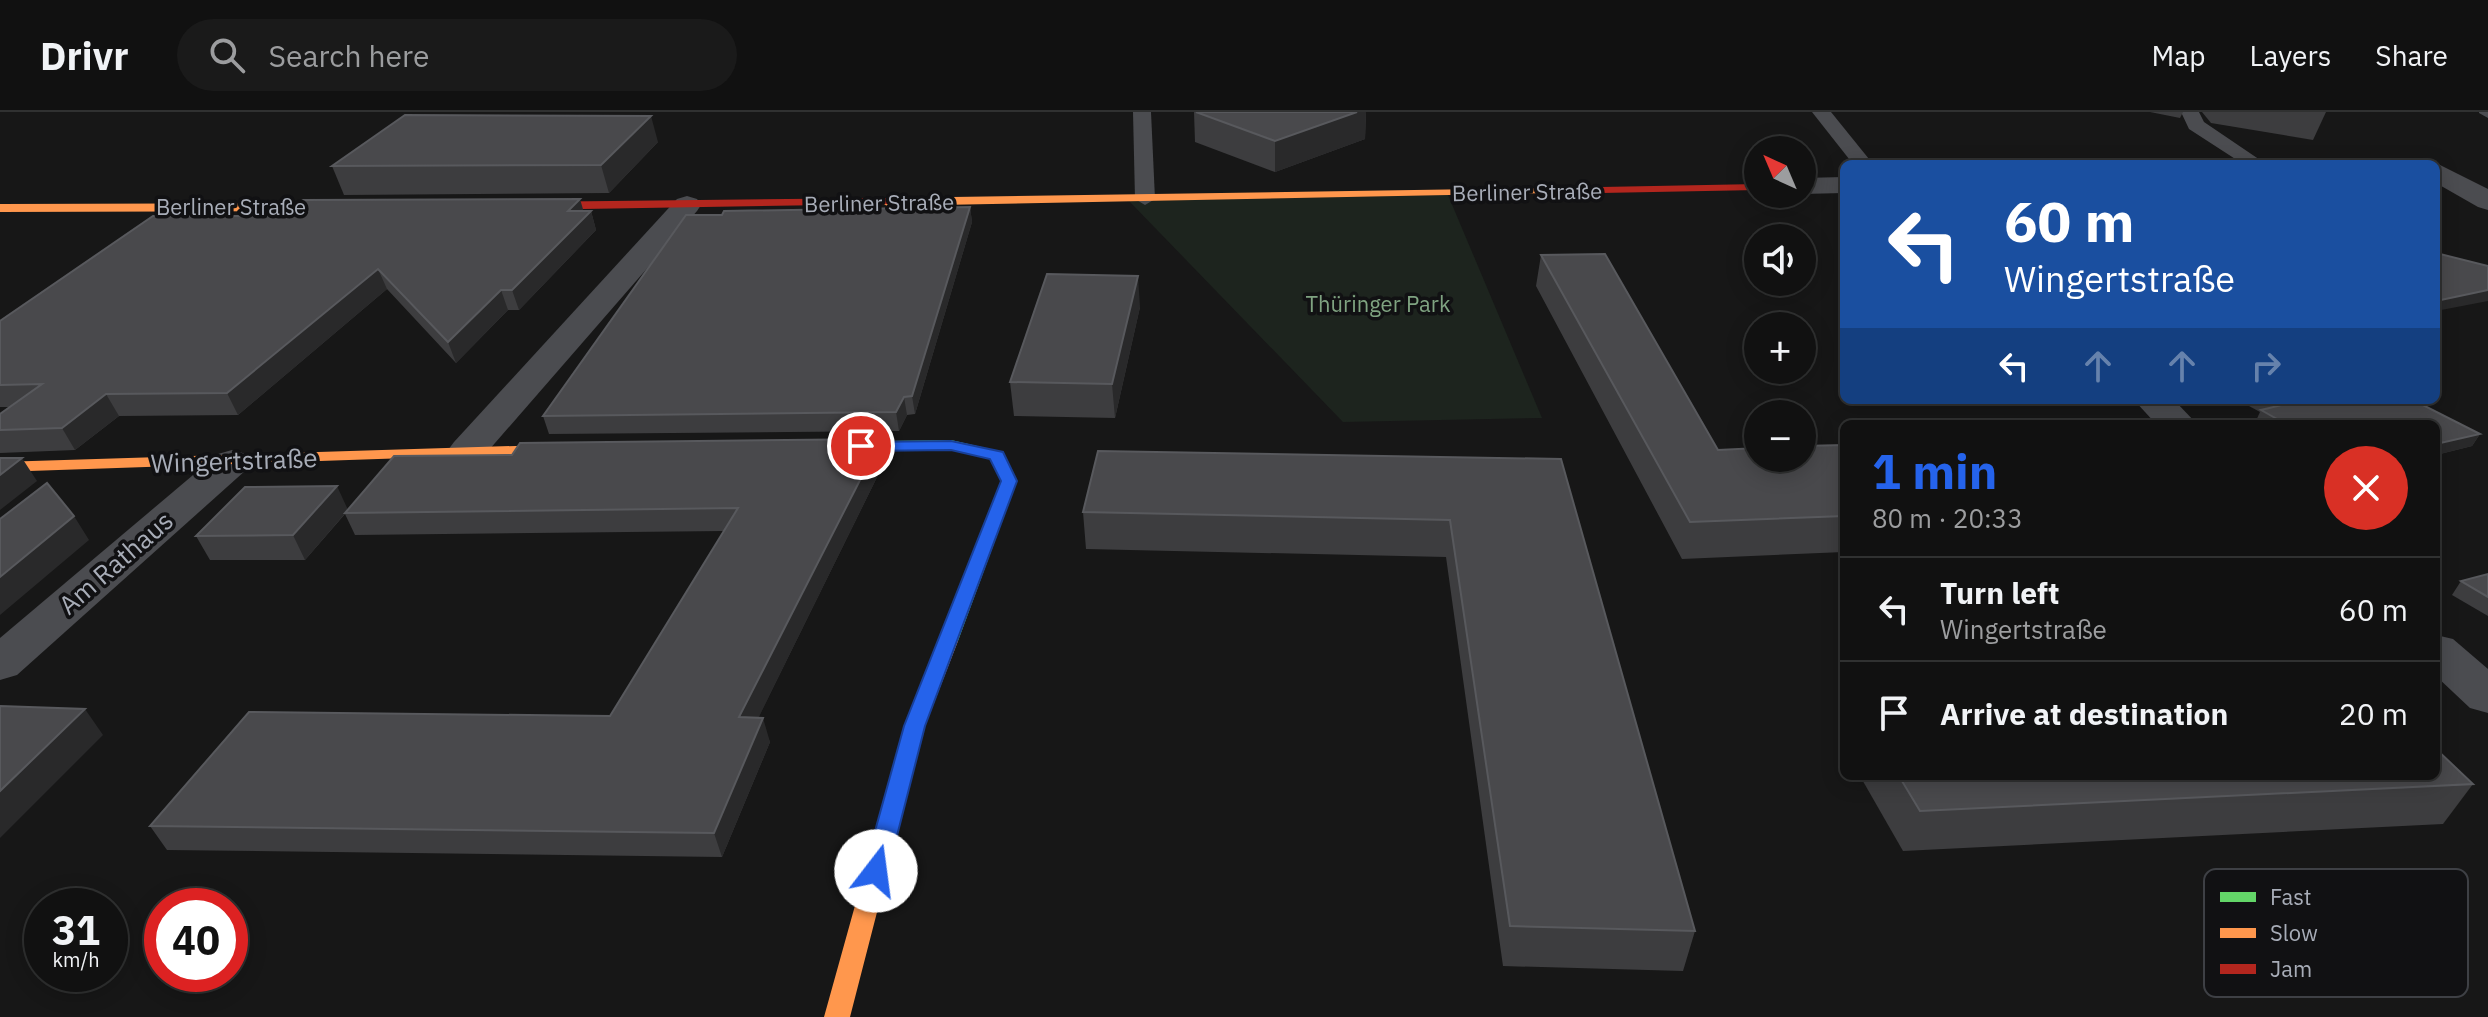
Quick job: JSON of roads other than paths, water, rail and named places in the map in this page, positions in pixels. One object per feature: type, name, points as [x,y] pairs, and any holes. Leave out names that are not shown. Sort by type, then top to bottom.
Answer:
[{"type":"street","points":[[2440,170],[2488,168]]},
{"type":"street","points":[[2440,172],[2488,201]]},
{"type":"street","points":[[1816,186],[1840,185]]},
{"type":"street","name":"Berliner Straße","points":[[511,206],[1145,199],[1744,187]]},
{"type":"street","points":[[468,450],[687,205]]},
{"type":"street","name":"Berliner Straße","points":[[0,208],[369,207]]},
{"type":"street","points":[[2157,404],[2174,420]]},
{"type":"street","points":[[795,447],[951,445],[997,455],[1009,481],[915,726],[837,1017]]},
{"type":"street","name":"Wingertstraße","points":[[0,467],[232,462],[468,450],[593,449]]},
{"type":"street","name":"Am Rathaus","points":[[0,664],[232,462]]},
{"type":"street","points":[[2440,654],[2488,696]]},
{"type":"lane","points":[[1142,112],[1145,199]]},
{"type":"lane","points":[[1821,112],[1860,160]]},
{"type":"lane","points":[[2190,112],[2196,125],[2250,160]]},
{"type":"park label","name":"Thüringer Park","points":[[1378,304]]}]
